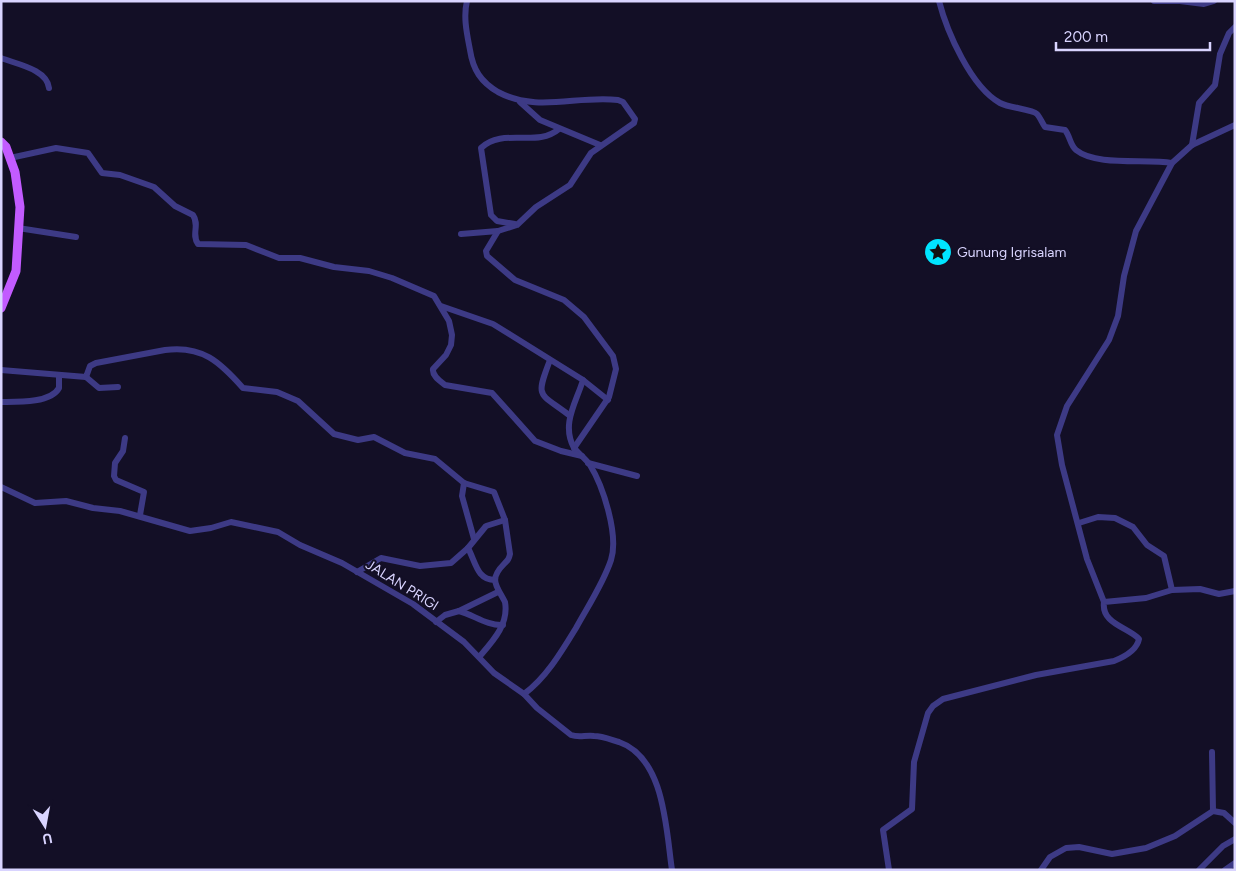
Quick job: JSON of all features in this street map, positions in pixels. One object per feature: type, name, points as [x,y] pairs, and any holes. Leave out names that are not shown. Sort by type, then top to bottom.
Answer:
[{"type":"main road","points":[[1,142],[10,158],[19,187],[20,207],[16,271],[1,308]]},
{"type":"street","points":[[467,1],[465,10],[467,37],[472,61],[479,77],[490,88],[520,102],[540,120],[600,145]]},
{"type":"street","points":[[939,1],[952,41],[981,86],[998,102],[1015,110],[1031,111],[1036,114],[1045,127],[1064,130],[1072,145],[1082,153],[1110,160],[1172,163]]},
{"type":"street","points":[[1154,1],[1180,1],[1204,4],[1214,1]]},
{"type":"street","points":[[1192,144],[1199,103],[1215,85],[1220,54],[1229,33],[1235,27]]},
{"type":"street","points":[[1,58],[39,73],[45,78],[49,88]]},
{"type":"street","points":[[461,234],[498,231],[516,225],[536,207],[570,185],[592,153],[600,145],[635,122],[634,116],[620,100],[552,103],[520,102]]},
{"type":"street","points":[[888,870],[883,830],[912,809],[914,762],[928,713],[933,706],[943,699],[1027,678],[1125,657],[1138,643],[1139,639],[1114,624],[1104,608],[1104,602],[1087,559],[1079,523],[1062,465],[1057,435],[1067,406],[1109,340],[1118,316],[1125,269],[1136,231],[1172,163],[1192,144],[1235,125]]},
{"type":"street","points":[[516,225],[497,221],[491,215],[481,148],[488,142],[500,138],[548,137],[559,129]]},
{"type":"street","points":[[10,158],[56,148],[88,153],[102,173],[120,175],[154,187],[176,206],[193,215],[197,224],[194,238],[198,244],[241,244],[279,258],[300,258],[334,267],[368,271],[434,296],[442,306],[449,321],[452,334],[451,345],[446,355],[434,369],[435,376],[440,382],[446,385],[492,393],[535,441],[561,452],[582,456]]},
{"type":"street","points":[[18,228],[76,237]]},
{"type":"street","points":[[498,231],[486,251],[487,256],[515,280],[564,300],[584,317],[610,349],[616,369],[608,400],[574,448]]},
{"type":"street","points":[[442,306],[493,324],[583,380],[608,400]]},
{"type":"street","points":[[86,377],[90,366],[96,363],[177,348],[196,351],[211,358],[234,376],[243,388],[277,392],[305,405],[334,434],[358,440],[374,437],[405,453],[434,459],[464,483],[494,492],[506,520],[510,554],[509,559],[496,573],[495,580],[498,592],[506,607],[503,625],[498,635],[480,656]]},
{"type":"street","points":[[550,360],[540,385],[542,395],[569,415]]},
{"type":"street","points":[[1,370],[86,377],[99,388],[118,387]]},
{"type":"street","points":[[2,402],[30,402],[55,392],[59,388],[59,375]]},
{"type":"street","points":[[524,694],[542,676],[570,639],[603,579],[612,557],[608,510],[604,494],[588,463],[574,448],[568,433],[569,415],[583,380]]},
{"type":"street","points":[[125,438],[123,451],[115,463],[113,473],[116,480],[144,492],[140,515]]},
{"type":"street","points":[[588,463],[636,476]]},
{"type":"street","points":[[464,483],[462,496],[474,539]]},
{"type":"street","name":"JALAN PRIGI","points":[[1,487],[35,503],[66,502],[140,515],[190,531],[211,528],[231,522],[278,532],[397,594],[480,656],[494,672],[524,694],[536,708],[571,735],[577,737],[594,736],[622,743],[634,749],[645,759],[654,775],[672,870]]},
{"type":"street","points":[[1079,523],[1104,516],[1133,527],[1147,545],[1164,556],[1172,590]]},
{"type":"street","points":[[357,572],[381,558],[420,566],[451,563],[468,548],[486,526],[506,520]]},
{"type":"street","points":[[468,548],[481,576],[486,580],[495,580]]},
{"type":"street","points":[[1104,602],[1146,598],[1172,590],[1200,589],[1219,594],[1235,591]]},
{"type":"street","points":[[436,622],[445,615],[459,611],[498,592]]},
{"type":"street","points":[[459,611],[480,618],[489,624],[503,625]]},
{"type":"street","points":[[1212,752],[1213,811]]},
{"type":"street","points":[[1041,870],[1050,857],[1066,848],[1078,847],[1112,854],[1146,848],[1175,836],[1213,811],[1224,813],[1235,823]]},
{"type":"street","points":[[1199,870],[1223,846],[1235,839]]},
{"type":"street","points":[[1225,870],[1235,862]]},
{"type":"place","name":"Gunung Igrisalam","points":[[938,252]]}]
